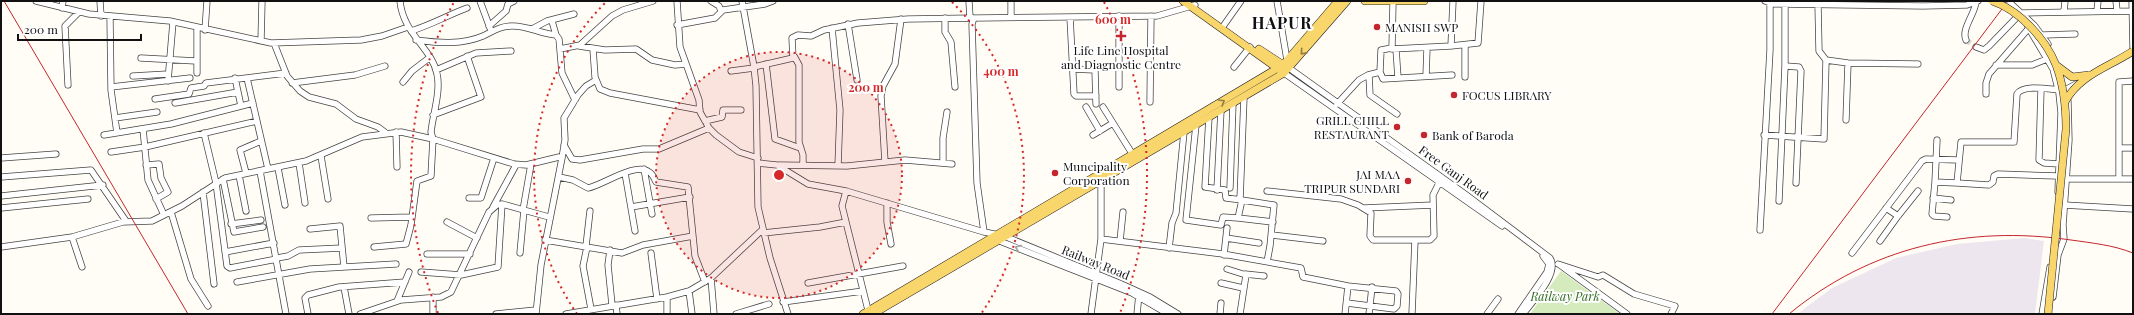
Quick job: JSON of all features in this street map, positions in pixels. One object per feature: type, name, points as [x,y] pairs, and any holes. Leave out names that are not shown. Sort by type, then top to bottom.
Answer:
[{"type":"main road","points":[[1184,1],[1192,4],[1224,25],[1284,67]]},
{"type":"main road","points":[[1317,31],[1338,1]]},
{"type":"main road","points":[[996,237],[1004,236],[1244,97],[1284,67],[1347,1]]},
{"type":"main road","points":[[1365,1],[1424,1]]},
{"type":"main road","points":[[1992,1],[2016,14],[2032,29],[2056,65],[2072,77],[2089,75]]},
{"type":"main road","points":[[1192,4],[1250,47],[1284,67]]},
{"type":"main road","points":[[2065,102],[2078,84],[2089,75],[2133,50]]},
{"type":"main road","points":[[2048,314],[2066,129],[2065,102],[2056,65]]},
{"type":"main road","points":[[868,313],[1132,155],[1284,67]]},
{"type":"street","points":[[36,1],[46,2],[62,8],[101,16],[173,22],[205,30],[274,43],[369,39],[409,29],[429,26],[448,15],[467,8]]},
{"type":"street","points":[[62,8],[63,1]]},
{"type":"street","points":[[100,1],[101,16]]},
{"type":"street","points":[[205,30],[207,1]]},
{"type":"street","points":[[261,41],[262,1]]},
{"type":"street","points":[[374,247],[405,245],[412,217],[417,181],[431,176],[433,139],[431,132],[438,80],[436,70],[403,18],[400,1]]},
{"type":"street","points":[[480,1],[490,28]]},
{"type":"street","points":[[416,40],[450,43],[482,36],[506,11],[508,4],[514,1]]},
{"type":"street","points":[[579,46],[599,30],[612,16],[630,4],[653,1]]},
{"type":"street","points":[[677,1],[677,25],[680,48],[699,100],[700,110],[709,128],[736,149],[758,160],[777,165],[838,166],[905,160],[952,164]]},
{"type":"street","points":[[711,1],[719,6],[721,11]]},
{"type":"street","points":[[677,25],[715,18],[721,11],[742,4],[773,1]]},
{"type":"street","points":[[969,1],[972,18],[977,183],[984,232]]},
{"type":"street","points":[[1011,1],[1011,17]]},
{"type":"street","points":[[1224,25],[1241,1]]},
{"type":"street","points":[[1277,1],[1284,67],[1502,226],[1548,262],[1548,268],[1544,278],[1518,314]]},
{"type":"street","points":[[1451,46],[1453,1]]},
{"type":"street","points":[[1452,75],[1382,78],[1380,72],[1381,50],[1475,44],[1478,42],[1481,1]]},
{"type":"street","points":[[1760,230],[1764,136],[1770,50],[1768,2],[1785,4],[1937,6],[1967,5],[1977,1]]},
{"type":"street","points":[[1966,40],[1965,34],[1974,13],[1977,1]]},
{"type":"street","points":[[2008,1],[2043,35],[2054,53],[2066,90],[2070,117],[2064,205],[2064,239],[2058,255],[2051,314]]},
{"type":"street","points":[[2064,12],[2065,1]]},
{"type":"street","points":[[2097,12],[2098,1]]},
{"type":"street","points":[[2116,1],[2117,11]]},
{"type":"street","points":[[2132,1],[2133,50]]},
{"type":"street","points":[[1393,2],[1394,49],[1398,78]]},
{"type":"street","points":[[742,4],[754,68],[758,160],[758,202],[762,232],[788,314]]},
{"type":"street","points":[[803,165],[803,155],[798,142],[799,65],[794,56],[792,40],[795,36],[811,36],[848,24],[901,19],[1151,16],[1163,15],[1192,4]]},
{"type":"street","points":[[1779,201],[1785,66],[1785,4]]},
{"type":"street","points":[[1764,136],[1824,139],[1826,60],[1819,51],[1818,4]]},
{"type":"street","points":[[1976,47],[1984,50],[2022,15],[2064,12],[2132,11]]},
{"type":"street","points":[[68,84],[64,26],[79,12]]},
{"type":"street","points":[[532,30],[552,21],[574,14]]},
{"type":"street","points":[[2022,15],[2028,28],[2048,59],[2059,91],[2061,113],[2057,190],[2064,205]]},
{"type":"street","points":[[1119,16],[1119,87]]},
{"type":"street","points":[[1150,102],[1151,16]]},
{"type":"street","points":[[110,17],[111,87],[117,133]]},
{"type":"street","points":[[1070,17],[1075,95],[1096,96]]},
{"type":"street","points":[[945,18],[945,32],[951,42],[955,87]]},
{"type":"street","points":[[885,162],[880,96],[882,86],[895,64],[901,19]]},
{"type":"street","points":[[552,21],[559,39],[562,73],[576,100]]},
{"type":"street","points":[[168,80],[173,22]]},
{"type":"street","points":[[848,24],[857,80]]},
{"type":"street","points":[[490,28],[514,26],[543,34],[556,34]]},
{"type":"street","points":[[197,28],[197,73]]},
{"type":"street","points":[[832,28],[840,101],[838,166]]},
{"type":"street","points":[[1986,94],[1987,78],[1996,65],[2028,28]]},
{"type":"street","points":[[2043,35],[2075,34]]},
{"type":"street","points":[[274,43],[286,73],[292,83],[309,97],[336,104],[356,119],[378,127],[386,133]]},
{"type":"street","points":[[1465,45],[1465,77]]},
{"type":"street","points":[[560,49],[579,46],[606,50],[636,49],[650,59],[675,65],[686,64]]},
{"type":"street","points":[[1234,67],[1250,47]]},
{"type":"street","points":[[1426,76],[1427,48]]},
{"type":"street","points":[[593,49],[596,80],[600,89],[610,93],[700,110]]},
{"type":"street","points":[[2056,80],[2090,73],[2133,50]]},
{"type":"street","points":[[1957,183],[1959,144],[1962,141],[2014,142],[2017,94],[2021,89],[2066,90],[2133,50]]},
{"type":"street","points":[[436,70],[467,56],[487,51],[511,51]]},
{"type":"street","points":[[433,115],[481,98],[467,56]]},
{"type":"street","points":[[731,71],[754,68],[790,59],[794,56]]},
{"type":"street","points":[[141,58],[196,60]]},
{"type":"street","points":[[403,82],[412,71],[429,58]]},
{"type":"street","points":[[1996,65],[2032,65],[2048,59]]},
{"type":"street","points":[[1826,60],[1848,63],[1918,64]]},
{"type":"street","points":[[1846,120],[1848,63]]},
{"type":"street","points":[[766,64],[775,139],[800,148]]},
{"type":"street","points":[[292,83],[355,75],[385,66]]},
{"type":"street","points":[[1785,66],[1799,67],[1801,71],[1796,183]]},
{"type":"street","name":"Free Ganj Road","points":[[1284,67],[1472,198],[1555,263],[1627,314]]},
{"type":"street","points":[[1073,69],[1095,70],[1096,104]]},
{"type":"street","points":[[1337,104],[1355,83],[1369,74],[1380,72]]},
{"type":"street","points":[[154,99],[189,94],[191,88],[204,86],[205,83],[235,78],[286,73]]},
{"type":"street","points":[[133,76],[168,74]]},
{"type":"street","points":[[1369,74],[1370,95],[1397,114]]},
{"type":"street","points":[[111,87],[190,78]]},
{"type":"street","points":[[235,78],[241,106]]},
{"type":"street","points":[[247,78],[268,169]]},
{"type":"street","points":[[496,314],[536,312],[545,240],[559,177],[564,145],[564,118],[586,86],[596,80]]},
{"type":"street","points":[[2119,179],[2119,82],[2133,81]]},
{"type":"street","points":[[2041,89],[2039,160],[2044,163],[2059,164]]},
{"type":"street","points":[[175,103],[238,92]]},
{"type":"street","points":[[1238,218],[1241,200],[1244,97]]},
{"type":"street","points":[[104,135],[189,120],[252,103]]},
{"type":"street","points":[[1230,188],[1233,103]]},
{"type":"street","points":[[1086,107],[1100,131]]},
{"type":"street","points":[[1104,107],[1132,155]]},
{"type":"street","points":[[706,121],[722,117],[723,110],[741,110]]},
{"type":"street","points":[[1217,190],[1221,110]]},
{"type":"street","points":[[115,118],[157,112]]},
{"type":"street","points":[[943,164],[943,138],[947,112]]},
{"type":"street","points":[[1209,117],[1205,187],[1225,191],[1226,198],[1275,205],[1267,262]]},
{"type":"street","points":[[111,152],[145,147],[256,121]]},
{"type":"street","points":[[1093,135],[1113,123]]},
{"type":"street","points":[[1196,125],[1186,220],[1221,226],[1223,217],[1273,222]]},
{"type":"street","points":[[564,145],[572,159],[580,160],[643,149],[658,149],[709,128]]},
{"type":"street","points":[[143,129],[148,180],[164,215]]},
{"type":"street","points":[[396,132],[397,167]]},
{"type":"street","points":[[1,247],[72,237],[126,221],[148,222],[171,212],[223,179],[298,163],[321,156],[362,137],[386,133],[396,132],[415,134],[516,165],[531,164],[559,157],[562,158]]},
{"type":"street","points":[[1169,248],[1172,223],[1176,213],[1184,132]]},
{"type":"street","points":[[204,134],[216,183],[228,268],[277,259],[288,256],[299,250],[342,248]]},
{"type":"street","points":[[1937,140],[1932,215],[1947,217]]},
{"type":"street","points":[[246,173],[240,150],[261,141]]},
{"type":"street","points":[[2119,148],[2133,148]]},
{"type":"street","points":[[1,158],[56,154]]},
{"type":"street","points":[[321,156],[328,199]]},
{"type":"street","points":[[469,198],[481,198],[494,158]]},
{"type":"street","points":[[1852,253],[1922,161],[1936,159],[1958,160]]},
{"type":"street","points":[[298,163],[305,203]]},
{"type":"street","points":[[520,253],[524,210],[531,164]]},
{"type":"street","points":[[146,166],[159,165],[161,178],[168,192],[156,199]]},
{"type":"street","points":[[360,314],[397,301],[414,298],[445,296],[451,292],[461,275],[477,238],[516,165]]},
{"type":"street","points":[[777,165],[804,183],[846,191],[984,232],[1057,261]]},
{"type":"street","points":[[278,168],[285,205]]},
{"type":"street","points":[[559,177],[573,180],[588,188],[625,173],[644,169],[650,172],[656,182],[688,187],[697,262],[705,282]]},
{"type":"street","points":[[644,169],[652,214]]},
{"type":"street","points":[[1,177],[91,170],[103,184],[126,221]]},
{"type":"street","points":[[260,171],[280,274],[286,314]]},
{"type":"street","points":[[625,173],[635,231]]},
{"type":"street","points":[[1935,182],[1989,185],[1993,182],[1994,176],[1998,174],[2058,176]]},
{"type":"street","points":[[239,175],[246,210]]},
{"type":"street","points":[[223,179],[233,231],[235,232],[263,227]]},
{"type":"street","points":[[2066,179],[2133,179]]},
{"type":"street","points":[[1091,314],[1101,239],[1101,181]]},
{"type":"street","points":[[1267,190],[1341,199],[1363,208],[1371,213],[1371,239],[1430,240],[1434,238],[1435,223],[1433,195],[1440,181]]},
{"type":"street","points":[[1,196],[103,184]]},
{"type":"street","points":[[846,191],[842,206],[868,313]]},
{"type":"street","points":[[1880,241],[1918,191]]},
{"type":"street","points":[[203,192],[214,284]]},
{"type":"street","points":[[631,207],[690,197]]},
{"type":"street","points":[[1933,198],[1951,200]]},
{"type":"street","points":[[1,208],[88,199]]},
{"type":"street","points":[[887,203],[887,222],[891,244]]},
{"type":"street","points":[[493,208],[502,204],[549,217]]},
{"type":"street","points":[[421,272],[461,275],[499,266],[502,204]]},
{"type":"street","points":[[1363,208],[1433,205]]},
{"type":"street","points":[[2064,205],[2133,209]]},
{"type":"street","points":[[1886,208],[1898,216]]},
{"type":"street","points":[[590,211],[583,266],[591,309]]},
{"type":"street","points":[[171,212],[192,279],[208,306]]},
{"type":"street","points":[[1120,241],[1124,212]]},
{"type":"street","points":[[371,218],[412,217]]},
{"type":"street","points":[[232,224],[261,220]]},
{"type":"street","points":[[447,222],[477,238]]},
{"type":"street","points":[[566,314],[657,299],[689,291],[711,278],[762,232],[820,227],[846,222]]},
{"type":"street","points":[[310,229],[340,226],[344,267]]},
{"type":"street","points":[[1224,254],[1227,228]]},
{"type":"street","points":[[1272,235],[1324,241]]},
{"type":"street","points":[[545,240],[625,252],[643,245],[693,236]]},
{"type":"street","name":"Railway Road","points":[[1004,236],[1057,261],[1139,294],[1173,313]]},
{"type":"street","points":[[72,237],[82,267]]},
{"type":"street","points":[[1226,238],[1259,243]]},
{"type":"street","points":[[1101,239],[1224,254],[1301,268],[1303,277],[1348,286],[1372,287],[1396,291],[1398,294],[1395,308],[1347,303]]},
{"type":"street","points":[[1412,314],[1415,240]]},
{"type":"street","points":[[225,252],[274,243]]},
{"type":"street","points":[[610,250],[608,265],[614,305],[617,314]]},
{"type":"street","points":[[651,253],[657,299]]},
{"type":"street","points":[[427,254],[470,254]]},
{"type":"street","points":[[2042,314],[2050,264],[2058,255]]},
{"type":"street","points":[[1523,314],[1549,277],[1555,263],[1598,277],[1603,275],[1634,294],[1674,306],[1671,314]]},
{"type":"street","points":[[237,282],[280,274],[344,267],[396,264]]},
{"type":"street","points":[[808,283],[903,266]]},
{"type":"street","points":[[1227,269],[1245,274],[1264,276]]},
{"type":"street","points":[[397,301],[409,272]]},
{"type":"street","points":[[1240,314],[1245,274]]},
{"type":"street","points":[[711,278],[714,314]]},
{"type":"street","points":[[308,314],[305,298],[307,296],[344,287],[405,282]]},
{"type":"street","points":[[1221,283],[1243,288]]},
{"type":"street","points":[[1345,314],[1348,286]]},
{"type":"street","points":[[344,287],[348,314]]},
{"type":"street","points":[[1369,314],[1372,287]]},
{"type":"street","points":[[689,291],[692,314]]},
{"type":"street","points":[[783,302],[863,291]]},
{"type":"street","points":[[1137,314],[1139,294]]},
{"type":"street","points":[[432,297],[433,314]]},
{"type":"street","points":[[667,297],[667,314]]},
{"type":"street","points":[[1487,314],[1498,299]]},
{"type":"street","points":[[1220,314],[1222,303]]},
{"type":"street","points":[[736,314],[769,304]]},
{"type":"shaded area","points":[[2024,238],[2044,241],[2035,314],[1797,314],[1832,288],[1896,258],[1957,244]]},
{"type":"green space","name":"Railway Park","points":[[1561,271],[1620,314],[1530,314]]},
{"type":"tunnel","points":[[1966,40],[1976,47]]},
{"type":"railway","points":[[4,1],[188,314]]},
{"type":"railway","points":[[1772,314],[2008,1]]},
{"type":"railway","points":[[1789,314],[1820,291],[1853,272],[1887,257],[1922,246],[1958,239],[1995,236],[2033,236],[2102,245],[2133,253]]},
{"type":"place","name":"MANISH SWP","points":[[1377,27]]},
{"type":"place","name":"Life Line Hospital and Diagnostic Centre","points":[[1121,36]]},
{"type":"place","name":"FOCUS LIBRARY","points":[[1454,95]]},
{"type":"place","name":"GRILL CHILL RESTAURANT","points":[[1397,127]]},
{"type":"place","name":"Bank of Baroda","points":[[1424,135]]},
{"type":"place","name":"Muncipality Corporation","points":[[1055,173]]},
{"type":"place","name":"JAI MAA TRIPUR SUNDARI","points":[[1408,181]]},
{"type":"district","name":"HAPUR","points":[[1282,22]]}]
